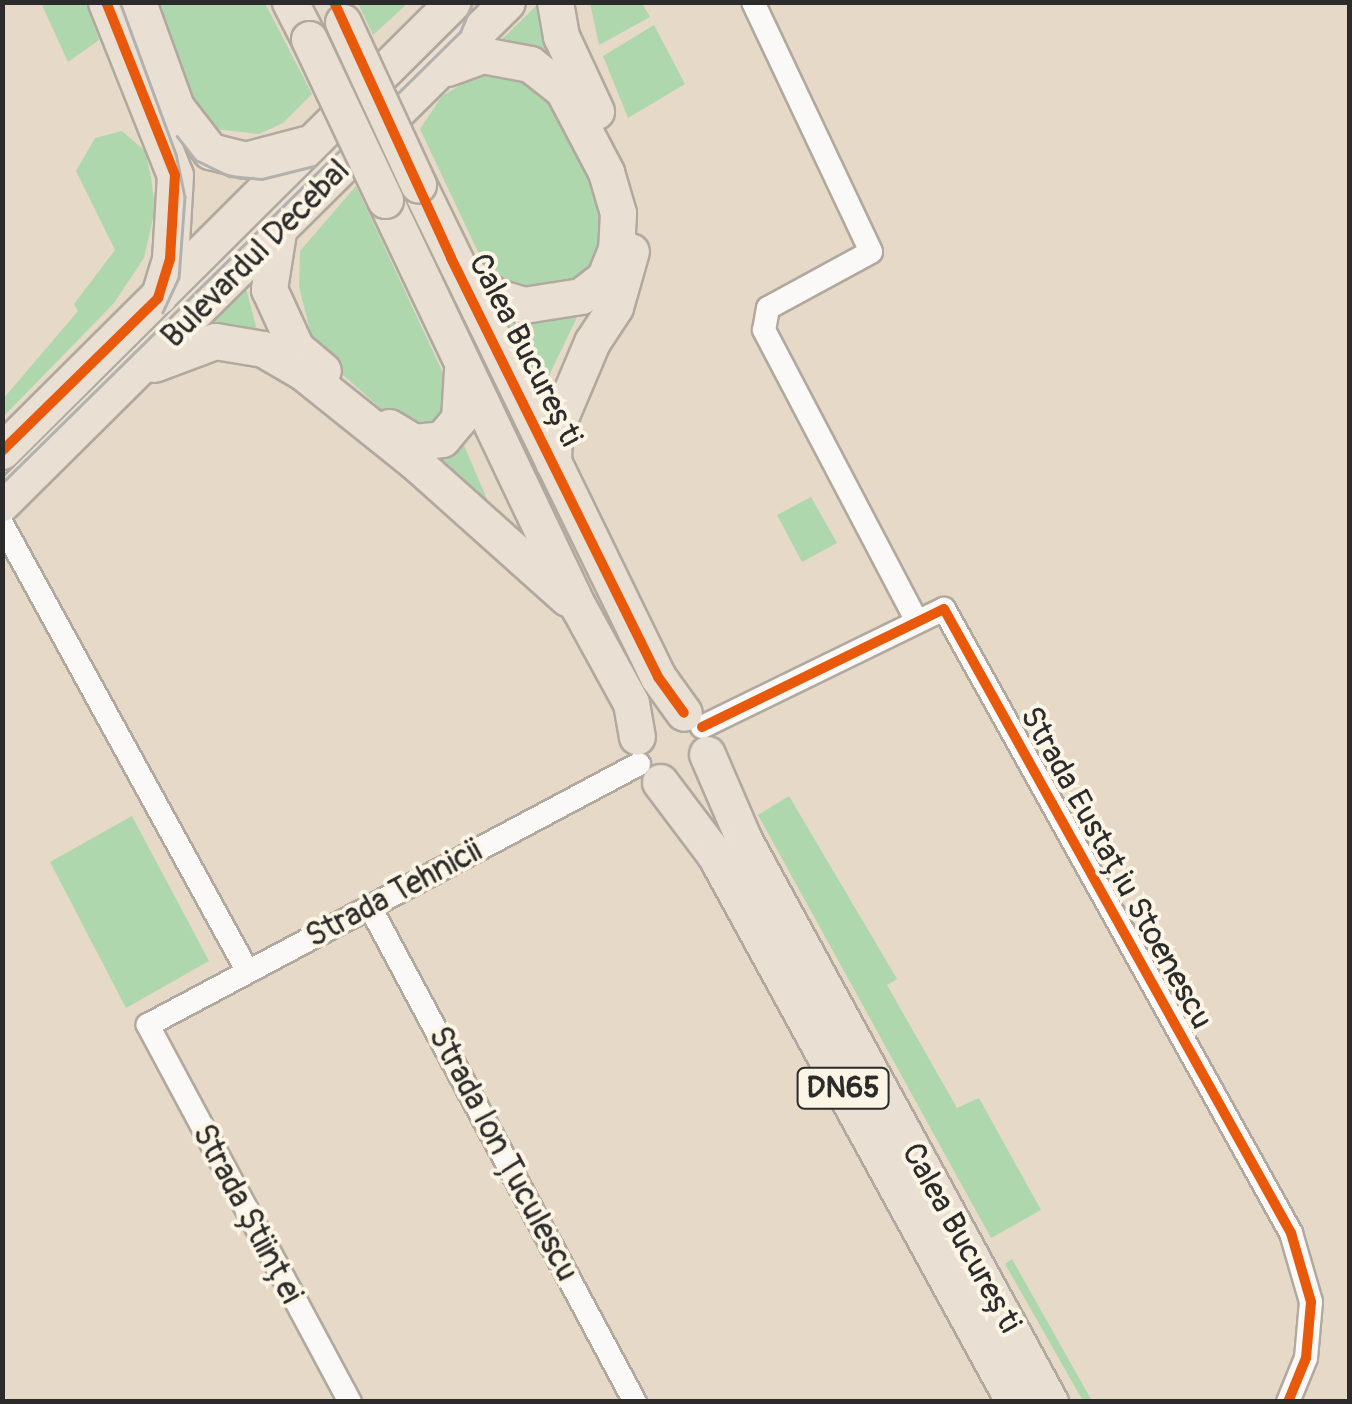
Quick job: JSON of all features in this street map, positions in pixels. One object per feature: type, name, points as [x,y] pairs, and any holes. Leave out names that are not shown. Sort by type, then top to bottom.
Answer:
[{"type":"main road","points":[[106,2],[174,175],[170,259],[158,298]]},
{"type":"main road","points":[[138,2],[176,106],[210,151],[225,158],[267,158],[310,141]]},
{"type":"main road","name":"Calea București","points":[[290,2],[579,608],[631,703],[645,760],[715,855],[1014,1402]]},
{"type":"main road","name":"Bulevardul Decebal","points":[[2,451],[158,298],[429,18],[453,2]]},
{"type":"main road","name":"Bulevardul Decebal","points":[[2,503],[447,68],[508,2]]},
{"type":"main road","points":[[553,462],[554,432],[592,342],[615,307],[630,266],[634,225],[609,136],[561,36],[556,2]]},
{"type":"main road","name":"Calea București","points":[[338,12],[450,258],[658,677],[698,731],[744,840],[1050,1402]]},
{"type":"main road","points":[[447,68],[482,55],[530,64],[563,90],[599,156],[618,213],[616,248],[604,278],[581,296],[552,305],[494,296],[450,258]]},
{"type":"main road","points":[[278,230],[269,289],[296,348],[393,431],[414,442],[442,438],[459,419],[462,364]]},
{"type":"main road","points":[[140,369],[215,341],[263,349],[304,373],[415,462],[579,608]]},
{"type":"main road","points":[[652,716],[698,731],[686,780],[645,760],[652,716]]},
{"type":"street","points":[[698,731],[915,618],[764,330],[768,308],[871,252],[753,2]]},
{"type":"street","points":[[2,524],[248,972]]},
{"type":"street","name":"Strada Eustațiu Stoenescu","points":[[915,618],[944,609],[1291,1233],[1311,1302],[1306,1358],[1288,1402]]},
{"type":"street","name":"Strada Tehnicii","points":[[148,1024],[645,760]]},
{"type":"street","name":"Strada Ion Țuculescu","points":[[370,907],[635,1402]]},
{"type":"street","name":"Strada Științei","points":[[148,1024],[350,1402]]},
{"type":"green space","points":[[41,3],[86,3],[99,40],[68,62]]},
{"type":"green space","points":[[154,3],[265,3],[312,94],[283,123],[259,134],[207,128],[192,113]]},
{"type":"green space","points":[[358,3],[408,3],[373,35]]},
{"type":"green space","points":[[590,3],[642,3],[650,17],[599,45]]},
{"type":"green space","points":[[538,4],[551,57],[501,40]]},
{"type":"green space","points":[[654,25],[685,84],[628,118],[603,56]]},
{"type":"green space","points":[[491,67],[527,73],[557,97],[606,202],[604,247],[584,276],[545,290],[511,286],[488,273],[420,129],[442,96]]},
{"type":"green space","points":[[122,131],[145,151],[151,177],[155,209],[144,258],[114,303],[3,417],[3,399],[78,311],[74,304],[115,250],[76,171],[95,138]]},
{"type":"green space","points":[[356,186],[443,373],[441,413],[425,429],[396,422],[326,360],[312,339],[299,286],[300,251]]},
{"type":"green space","points":[[246,288],[257,331],[211,323]]},
{"type":"green space","points":[[581,309],[540,394],[504,315]]},
{"type":"green space","points":[[463,443],[502,534],[431,460]]},
{"type":"green space","points":[[811,497],[837,543],[802,562],[777,515]]},
{"type":"green space","points":[[789,796],[897,979],[887,985],[957,1108],[979,1098],[1041,1210],[991,1238],[758,815]]},
{"type":"green space","points":[[132,816],[209,961],[126,1008],[50,862]]},
{"type":"green space","points":[[1012,1259],[1092,1401],[1083,1401],[1005,1264]]},
{"type":"tram line","points":[[120,2],[176,154],[185,197],[179,278],[163,312]]},
{"type":"tram line","points":[[2,483],[460,32],[473,2]]},
{"type":"tram line","points":[[177,136],[196,160],[229,176],[262,179],[314,166]]},
{"type":"cycle path","points":[[2,451],[158,298],[170,259],[175,175],[106,2]]},
{"type":"cycle path","points":[[334,2],[451,258],[658,677],[684,713]]},
{"type":"cycle path","points":[[702,727],[944,609],[1291,1233],[1311,1302],[1306,1358],[1288,1402]]}]
